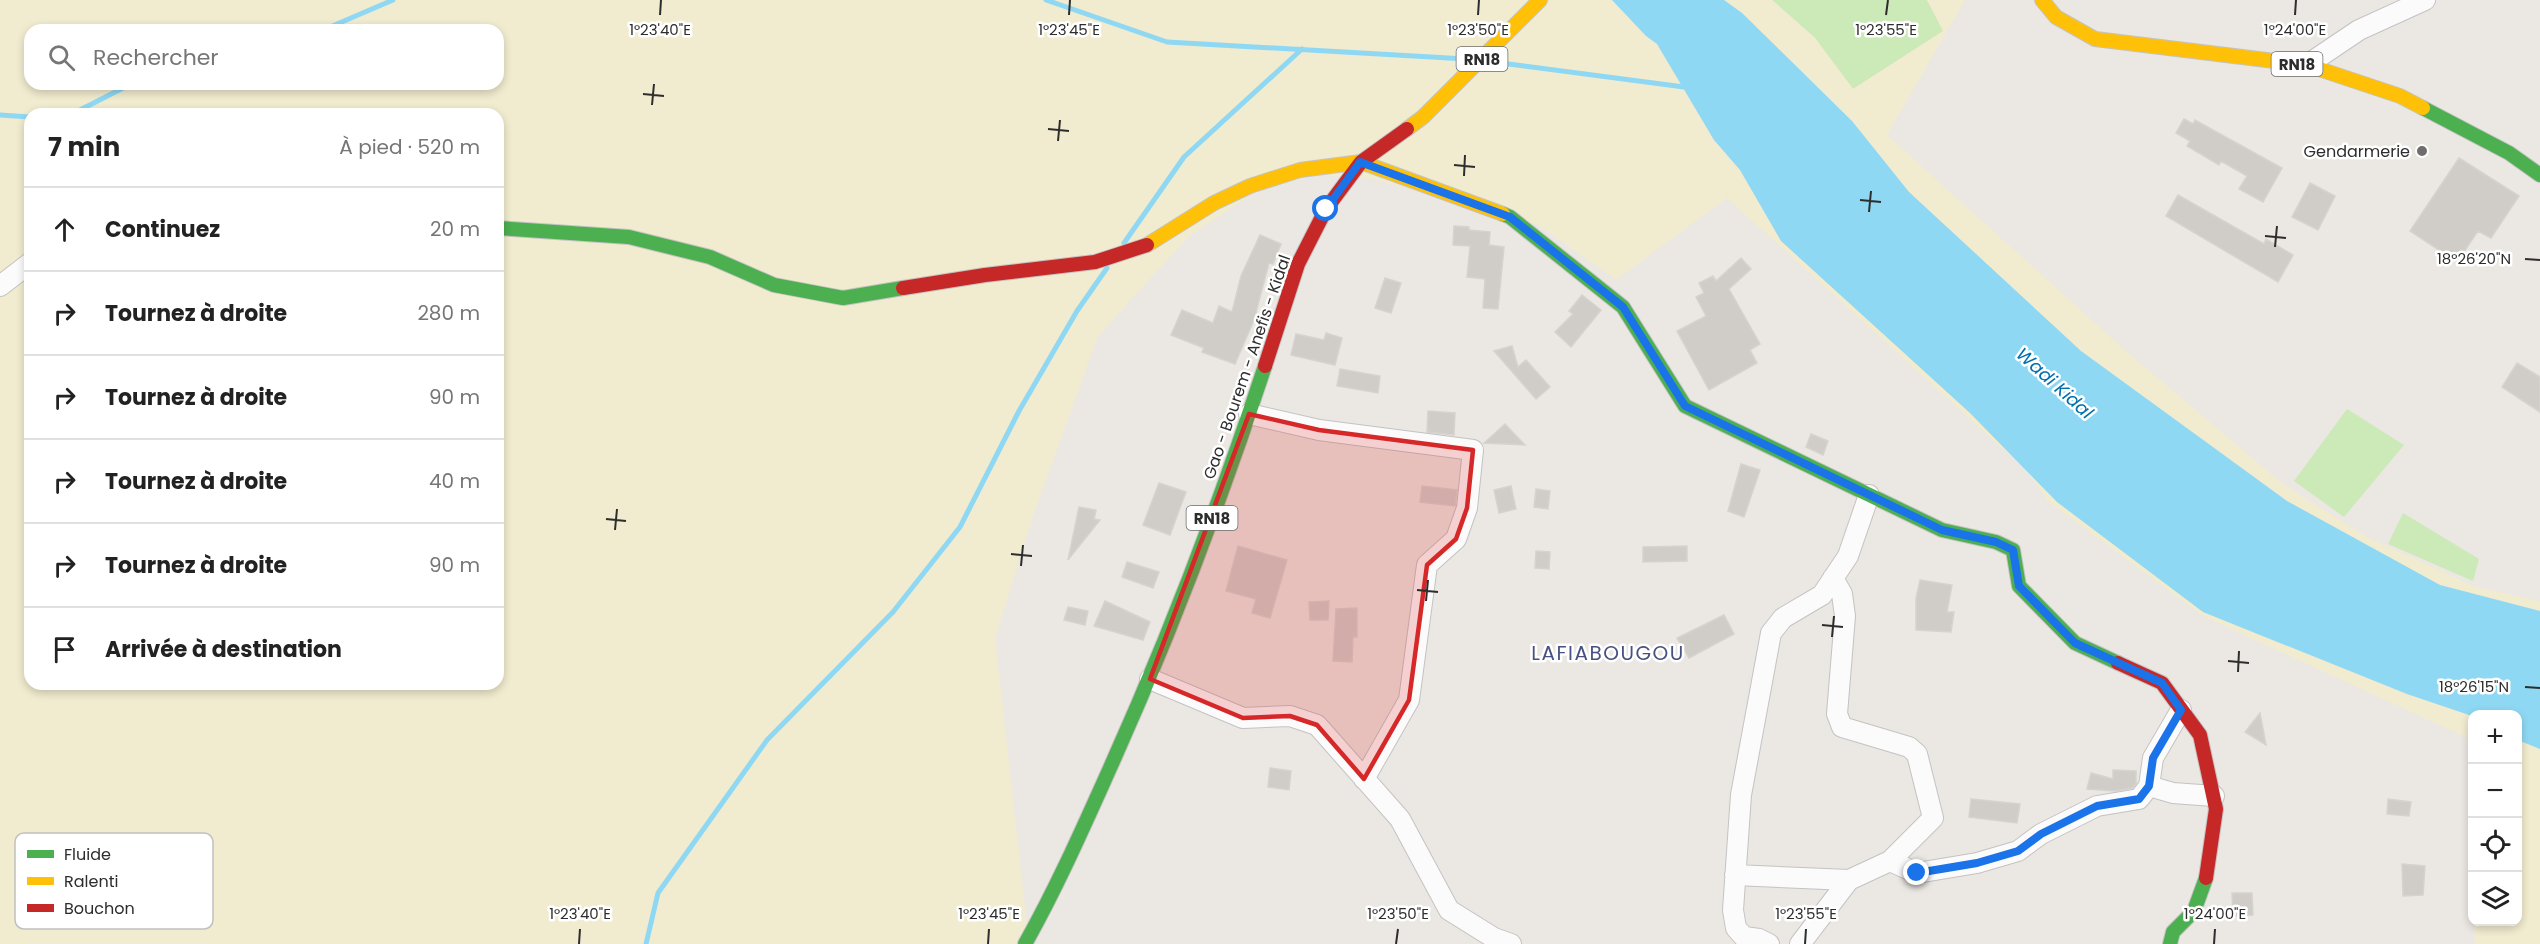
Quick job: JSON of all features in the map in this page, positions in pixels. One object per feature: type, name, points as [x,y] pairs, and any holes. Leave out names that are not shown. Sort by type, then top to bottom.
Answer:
[{"type":"street","name":"Gao - Bourem - Anefis - Kidal","points":[[1025,944],[1056,888],[1150,679],[1230,472],[1298,264],[1326,209],[1360,162],[1423,117],[1540,0]]},
{"type":"street","name":"RN18","points":[[2043,0],[2056,17],[2095,39],[2307,65],[2400,96],[2508,153],[2540,175]]},
{"type":"street","points":[[2307,65],[2359,30],[2424,0]]},
{"type":"street","points":[[504,228],[629,237],[710,257],[774,285],[843,298],[985,275],[1095,262],[1144,247],[1214,203],[1250,186],[1300,170],[1360,162],[1510,217],[1623,307],[1685,406],[1942,530],[1996,542],[2013,550],[2019,586],[2075,643],[2162,683],[2200,735],[2216,809],[2208,874],[2194,911],[2173,932],[2170,944]]},
{"type":"street","points":[[0,286],[24,268]]},
{"type":"street","points":[[1249,414],[1319,430],[1473,450],[1467,508],[1455,539],[1427,565],[1409,700],[1364,779]]},
{"type":"street","points":[[1769,944],[1759,939],[1744,937],[1736,928],[1733,910],[1741,795],[1771,633],[1783,618],[1822,595],[1848,556],[1869,495]]},
{"type":"street","points":[[1735,875],[1849,880],[1890,861],[1933,818],[1917,754],[1910,747],[1842,727],[1837,714],[1845,616],[1842,594],[1833,578]]},
{"type":"street","points":[[1150,679],[1243,718],[1290,716],[1317,725],[1400,819],[1449,910],[1494,938],[1511,944]]},
{"type":"street","points":[[1890,861],[1917,873],[1977,863],[2018,851],[2041,834],[2097,806],[2139,799],[2149,786],[2153,758],[2181,710]]},
{"type":"street","points":[[2149,786],[2173,793],[2214,796]]},
{"type":"street","points":[[1800,944],[1849,880]]},
{"type":"highlighted area","points":[[1249,414],[1319,430],[1473,450],[1467,508],[1456,539],[1427,565],[1409,700],[1364,779],[1317,725],[1290,716],[1243,718],[1150,679]]},
{"type":"green space","points":[[1772,0],[1927,0],[1944,31],[1853,89],[1815,38]]},
{"type":"green space","points":[[2347,409],[2404,445],[2344,517],[2294,481]]},
{"type":"green space","points":[[2403,513],[2479,559],[2473,581],[2388,544]]},
{"type":"sand","points":[[0,0],[1612,0],[1646,36],[1657,44],[1714,140],[1740,170],[2023,467],[1727,198],[1616,280],[1538,225],[1373,179],[1286,172],[1188,237],[1098,336],[1033,516],[995,638],[1029,944],[0,944]]},
{"type":"sand","points":[[1724,0],[1772,0],[1815,38],[1853,89],[1943,31],[1927,0],[1965,0],[1887,135],[2126,351],[2283,484],[2367,537],[2476,587],[2540,601],[2540,611],[2440,585],[2287,501],[2081,351],[1909,192],[1852,121],[1742,13]]},
{"type":"sand","points":[[2026,470],[2057,502],[2203,612],[2407,694],[2468,715],[2468,738],[2203,616],[2049,502]]},
{"type":"sand","points":[[2522,742],[2540,749],[2540,944],[2475,944],[2474,926],[2522,926]]},
{"type":"water","name":"Wadi Kidal","points":[[1612,0],[1724,0],[1742,13],[1852,121],[1909,192],[2081,351],[2287,501],[2440,585],[2540,611],[2540,749],[2522,742],[2522,710],[2468,710],[2468,715],[2407,694],[2203,612],[2057,502],[1970,413],[1781,241],[1740,170],[1714,140],[1657,44],[1646,36]]},
{"type":"building","points":[[2184,119],[2193,124],[2195,120],[2282,168],[2263,202],[2239,189],[2247,176],[2221,161],[2219,165],[2187,146],[2190,141],[2176,133]]},
{"type":"building","points":[[2459,158],[2519,196],[2491,238],[2478,231],[2457,262],[2410,231]]},
{"type":"building","points":[[2310,183],[2335,196],[2318,230],[2292,217]]},
{"type":"building","points":[[2178,195],[2264,244],[2266,239],[2293,255],[2278,282],[2166,216]]},
{"type":"building","points":[[1454,226],[1490,232],[1489,245],[1504,247],[1498,309],[1483,308],[1485,279],[1467,277],[1470,246],[1453,245]]},
{"type":"building","points":[[1260,235],[1281,244],[1273,264],[1269,263],[1254,320],[1235,364],[1202,352],[1204,348],[1171,335],[1182,310],[1213,323],[1219,306],[1232,312],[1241,276]]},
{"type":"building","points":[[1741,258],[1751,269],[1729,289],[1760,344],[1750,350],[1757,363],[1709,390],[1677,331],[1706,316],[1696,297],[1704,293],[1699,283],[1713,276],[1716,281]]},
{"type":"building","points":[[1385,278],[1401,283],[1391,313],[1375,308]]},
{"type":"building","points":[[1582,295],[1601,310],[1571,347],[1555,332],[1573,314],[1569,311]]},
{"type":"building","points":[[1326,333],[1342,338],[1335,365],[1291,355],[1296,334],[1324,340]]},
{"type":"building","points":[[1512,346],[1518,367],[1526,360],[1550,387],[1536,399],[1494,351]]},
{"type":"building","points":[[2517,363],[2540,377],[2540,412],[2502,387]]},
{"type":"building","points":[[1340,369],[1380,376],[1378,393],[1337,386]]},
{"type":"building","points":[[1428,411],[1455,413],[1454,435],[1427,432]]},
{"type":"building","points":[[1505,424],[1525,445],[1484,443]]},
{"type":"building","points":[[1811,434],[1828,441],[1823,455],[1806,447]]},
{"type":"building","points":[[1741,464],[1760,470],[1744,517],[1728,511]]},
{"type":"building","points":[[1159,483],[1186,492],[1170,535],[1143,525]]},
{"type":"building","points":[[1422,486],[1457,490],[1455,506],[1420,502]]},
{"type":"building","points":[[1511,486],[1516,509],[1499,513],[1494,490]]},
{"type":"building","points":[[1536,489],[1550,491],[1548,509],[1534,507]]},
{"type":"building","points":[[1079,507],[1096,510],[1094,519],[1100,520],[1068,560]]},
{"type":"building","points":[[1238,546],[1287,560],[1270,618],[1252,613],[1256,599],[1226,591]]},
{"type":"building","points":[[1687,546],[1687,561],[1643,562],[1643,547]]},
{"type":"building","points":[[1536,551],[1550,552],[1549,569],[1535,568]]},
{"type":"building","points":[[1127,562],[1159,572],[1153,588],[1122,577]]},
{"type":"building","points":[[1920,580],[1952,585],[1947,612],[1954,612],[1951,632],[1916,630],[1916,598]]},
{"type":"building","points":[[1105,601],[1150,622],[1143,640],[1094,626]]},
{"type":"building","points":[[1329,601],[1328,620],[1310,620],[1309,602]]},
{"type":"building","points":[[1068,607],[1088,611],[1085,625],[1064,620]]},
{"type":"building","points":[[1357,608],[1357,637],[1353,637],[1352,662],[1333,661],[1336,609]]},
{"type":"building","points":[[1724,615],[1734,634],[1689,658],[1677,638]]},
{"type":"building","points":[[2260,713],[2266,745],[2245,732]]},
{"type":"building","points":[[1270,768],[1291,771],[1289,790],[1268,787]]},
{"type":"building","points":[[2113,770],[2136,771],[2136,784],[2132,788],[2115,791],[2087,789],[2091,773],[2113,779]]},
{"type":"building","points":[[1971,799],[2020,804],[2017,823],[1969,817]]},
{"type":"building","points":[[2388,799],[2411,802],[2409,816],[2387,814]]},
{"type":"building","points":[[2402,864],[2425,866],[2423,895],[2403,896]]},
{"type":"building","points":[[2232,893],[2252,893],[2253,915],[2233,916]]},
{"type":"waterway","points":[[337,24],[393,0]]},
{"type":"waterway","points":[[1046,0],[1167,42],[1466,59]]},
{"type":"waterway","points":[[1124,243],[1184,157],[1302,49]]},
{"type":"waterway","points":[[1493,62],[1684,87]]},
{"type":"waterway","points":[[84,108],[119,90]]},
{"type":"waterway","points":[[0,115],[24,117]]},
{"type":"waterway","points":[[646,944],[658,893],[767,740],[893,612],[960,527],[1019,411],[1077,311],[1107,268]]},
{"type":"traffic: fast","points":[[2423,108],[2509,153],[2540,175]]},
{"type":"traffic: fast","points":[[1503,214],[1510,217],[1623,307],[1685,406],[1942,530],[1996,542],[2013,550],[2019,586],[2075,643],[2118,663]]},
{"type":"traffic: fast","points":[[504,228],[629,237],[710,257],[774,285],[843,298],[903,288]]},
{"type":"traffic: fast","points":[[1025,944],[1080,835],[1153,669],[1212,519],[1265,366]]},
{"type":"traffic: fast","points":[[2170,944],[2173,932],[2194,911],[2206,878]]},
{"type":"traffic: slow","points":[[1407,129],[1423,117],[1540,0]]},
{"type":"traffic: slow","points":[[2042,0],[2056,17],[2095,39],[2307,65],[2400,96],[2423,108]]},
{"type":"traffic: slow","points":[[1147,245],[1214,203],[1250,186],[1300,170],[1361,162],[1503,214]]},
{"type":"traffic: jam","points":[[1265,366],[1298,264],[1326,209],[1361,162],[1407,129]]},
{"type":"traffic: jam","points":[[903,288],[985,275],[1095,262],[1147,245]]},
{"type":"traffic: jam","points":[[2118,663],[2162,683],[2200,735],[2216,809],[2206,878]]},
{"type":"place","name":"Gendarmerie","points":[[2422,151]]},
{"type":"district","name":"LAFIABOUGOU","points":[[1608,653]]},
{"type":"route","points":[[1326,209],[1360,162],[1510,217],[1623,307],[1685,406],[1942,530],[1996,542],[2013,550],[2018,569],[2019,586],[2075,643],[2162,683],[2181,710],[2153,758],[2149,786],[2139,799],[2097,806],[2041,834],[2018,851],[1977,863],[1917,873]]}]
